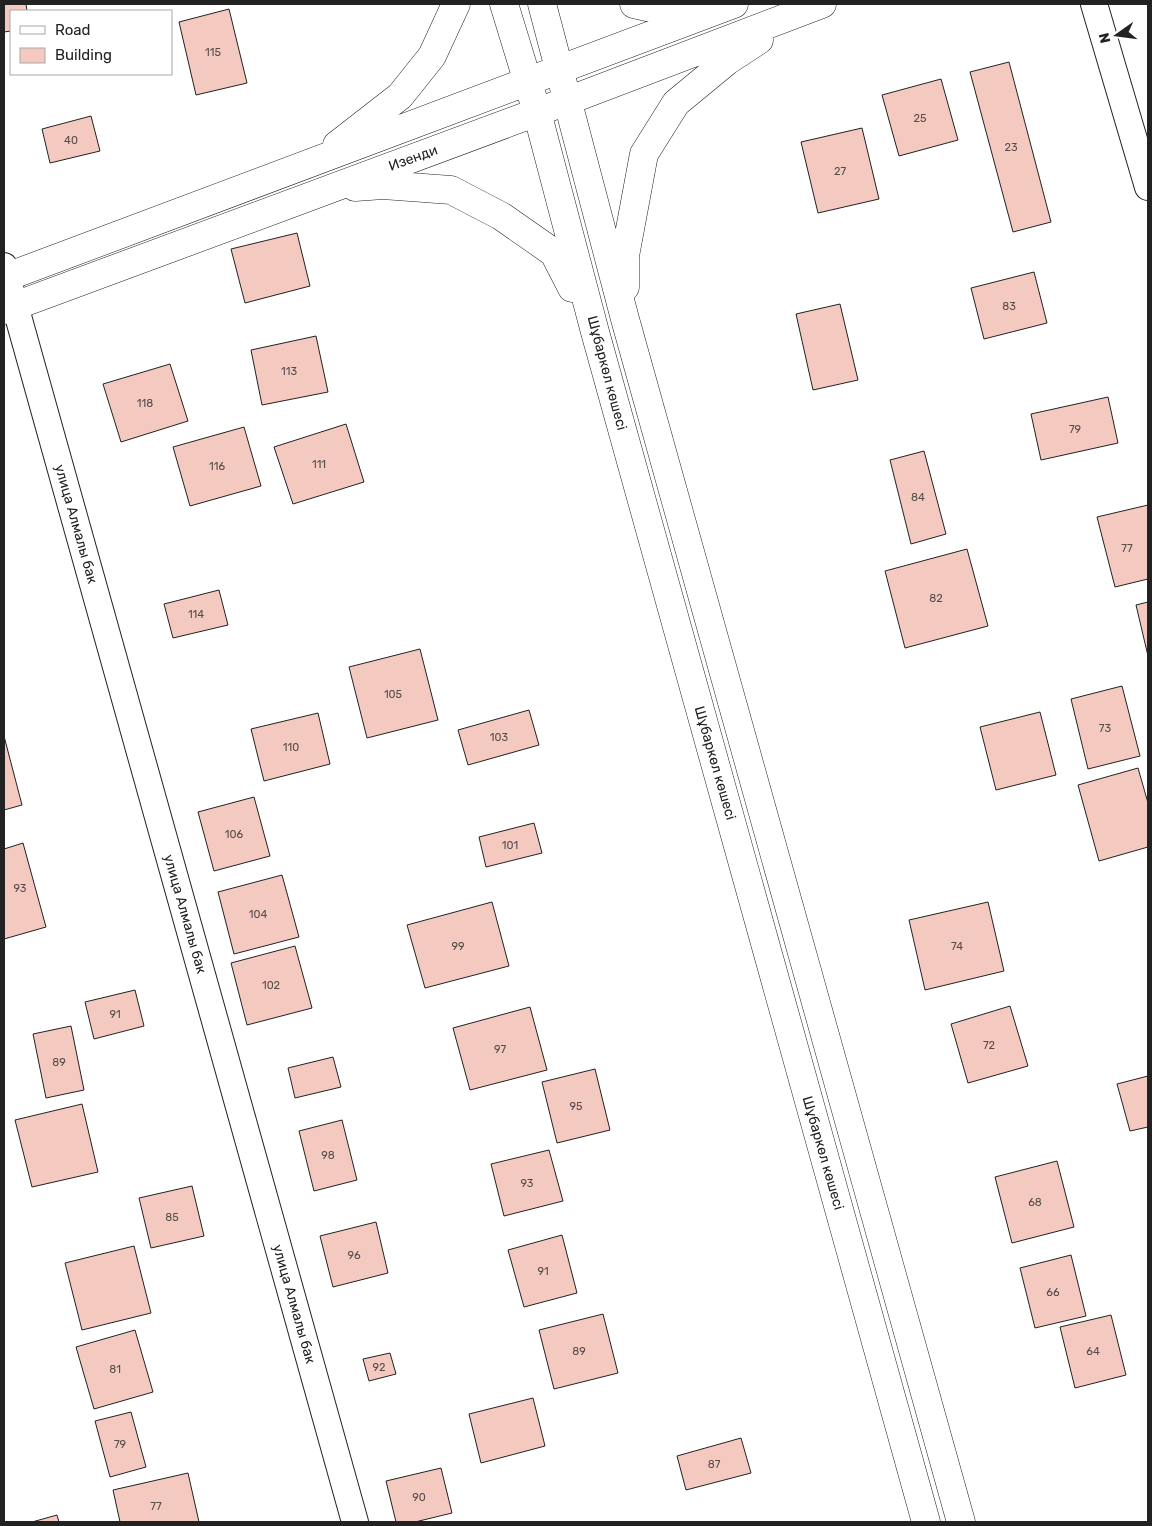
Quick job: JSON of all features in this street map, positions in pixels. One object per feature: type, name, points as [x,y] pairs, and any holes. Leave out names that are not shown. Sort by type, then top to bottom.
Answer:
[{"type":"street","points":[[314,163],[400,96],[432,56],[456,4]]},
{"type":"street","name":"Шұбаркөл көшесі","points":[[504,4],[537,112],[595,332],[926,1522]]},
{"type":"street","points":[[542,4],[625,319],[961,1522]]},
{"type":"street","points":[[634,4],[647,7],[685,4]]},
{"type":"street","points":[[5,274],[314,163],[734,4]]},
{"type":"street","points":[[1094,4],[1148,187]]},
{"type":"street","points":[[625,319],[625,256],[644,154],[676,103],[727,61],[813,7]]},
{"type":"street","name":"Изенди","points":[[9,308],[567,101],[813,7]]},
{"type":"street","points":[[331,188],[382,185],[451,190],[502,216],[554,253],[595,332]]},
{"type":"street","name":"улица Алмалы бак","points":[[5,274],[9,308],[355,1522]]},
{"type":"building","points":[[4,4],[26,4],[27,10],[10,10],[10,31],[4,32]]},
{"type":"building","points":[[229,9],[247,83],[196,95],[179,22]]},
{"type":"building","points":[[1009,62],[1051,222],[1013,232],[970,72]]},
{"type":"building","points":[[941,79],[958,140],[899,156],[882,95]]},
{"type":"building","points":[[91,116],[100,151],[50,163],[42,129]]},
{"type":"building","points":[[862,128],[879,199],[818,213],[801,142]]},
{"type":"building","points":[[297,233],[310,286],[245,303],[231,249]]},
{"type":"building","points":[[1034,272],[1047,323],[984,339],[971,288]]},
{"type":"building","points":[[840,304],[858,380],[813,390],[796,314]]},
{"type":"building","points":[[316,336],[328,392],[262,405],[251,350]]},
{"type":"building","points":[[170,364],[188,421],[121,442],[103,384]]},
{"type":"building","points":[[1108,397],[1118,443],[1041,460],[1031,414]]},
{"type":"building","points":[[346,424],[364,482],[293,504],[274,447]]},
{"type":"building","points":[[244,427],[261,486],[190,506],[173,447]]},
{"type":"building","points":[[924,451],[946,534],[911,544],[890,460]]},
{"type":"building","points":[[1148,505],[1148,579],[1115,587],[1097,517]]},
{"type":"building","points":[[967,549],[988,626],[905,648],[885,571]]},
{"type":"building","points":[[219,590],[228,625],[173,638],[164,604]]},
{"type":"building","points":[[1148,602],[1148,656],[1136,605]]},
{"type":"building","points":[[420,649],[438,720],[367,738],[349,667]]},
{"type":"building","points":[[1122,686],[1140,756],[1088,769],[1071,699]]},
{"type":"building","points":[[529,710],[539,745],[468,765],[458,730]]},
{"type":"building","points":[[1040,712],[1056,775],[996,790],[980,727]]},
{"type":"building","points":[[318,713],[330,764],[264,781],[251,729]]},
{"type":"building","points":[[4,736],[22,805],[4,810]]},
{"type":"building","points":[[1138,768],[1148,803],[1148,847],[1099,861],[1078,785]]},
{"type":"building","points":[[254,797],[270,856],[214,871],[198,812]]},
{"type":"building","points":[[534,823],[542,853],[486,867],[479,837]]},
{"type":"building","points":[[23,843],[46,927],[4,939],[4,849]]},
{"type":"building","points":[[282,875],[299,937],[234,954],[218,892]]},
{"type":"building","points":[[492,902],[509,966],[425,988],[407,925]]},
{"type":"building","points":[[988,902],[1004,971],[925,990],[909,920]]},
{"type":"building","points":[[295,946],[312,1008],[247,1025],[231,963]]},
{"type":"building","points":[[135,990],[144,1026],[94,1039],[85,1002]]},
{"type":"building","points":[[1010,1006],[1028,1066],[968,1083],[951,1024]]},
{"type":"building","points":[[530,1007],[547,1070],[470,1090],[453,1028]]},
{"type":"building","points":[[71,1026],[84,1090],[46,1098],[33,1034]]},
{"type":"building","points":[[333,1057],[341,1087],[295,1098],[288,1068]]},
{"type":"building","points":[[595,1069],[610,1130],[557,1143],[542,1082]]},
{"type":"building","points":[[1148,1076],[1148,1127],[1130,1131],[1117,1084]]},
{"type":"building","points":[[82,1104],[98,1172],[32,1187],[15,1120]]},
{"type":"building","points":[[342,1120],[357,1180],[314,1191],[299,1131]]},
{"type":"building","points":[[549,1150],[563,1201],[504,1216],[491,1164]]},
{"type":"building","points":[[1057,1161],[1074,1227],[1012,1243],[995,1177]]},
{"type":"building","points":[[192,1186],[204,1236],[151,1248],[139,1198]]},
{"type":"building","points":[[376,1222],[388,1273],[333,1287],[320,1236]]},
{"type":"building","points":[[562,1235],[577,1293],[524,1307],[508,1250]]},
{"type":"building","points":[[134,1246],[151,1313],[82,1330],[65,1263]]},
{"type":"building","points":[[1071,1255],[1086,1316],[1035,1328],[1020,1268]]},
{"type":"building","points":[[603,1314],[618,1373],[554,1389],[539,1330]]},
{"type":"building","points":[[1111,1315],[1126,1375],[1075,1388],[1060,1327]]},
{"type":"building","points":[[135,1330],[153,1392],[94,1409],[76,1347]]},
{"type":"building","points":[[390,1353],[396,1374],[369,1381],[363,1359]]},
{"type":"building","points":[[533,1398],[545,1446],[481,1463],[469,1414]]},
{"type":"building","points":[[131,1412],[146,1467],[110,1477],[95,1421]]},
{"type":"building","points":[[741,1438],[751,1473],[686,1490],[677,1456]]},
{"type":"building","points":[[441,1468],[452,1513],[415,1522],[396,1522],[386,1481]]},
{"type":"building","points":[[188,1473],[199,1522],[120,1522],[113,1490]]},
{"type":"building","points":[[57,1515],[59,1522],[32,1522]]}]
